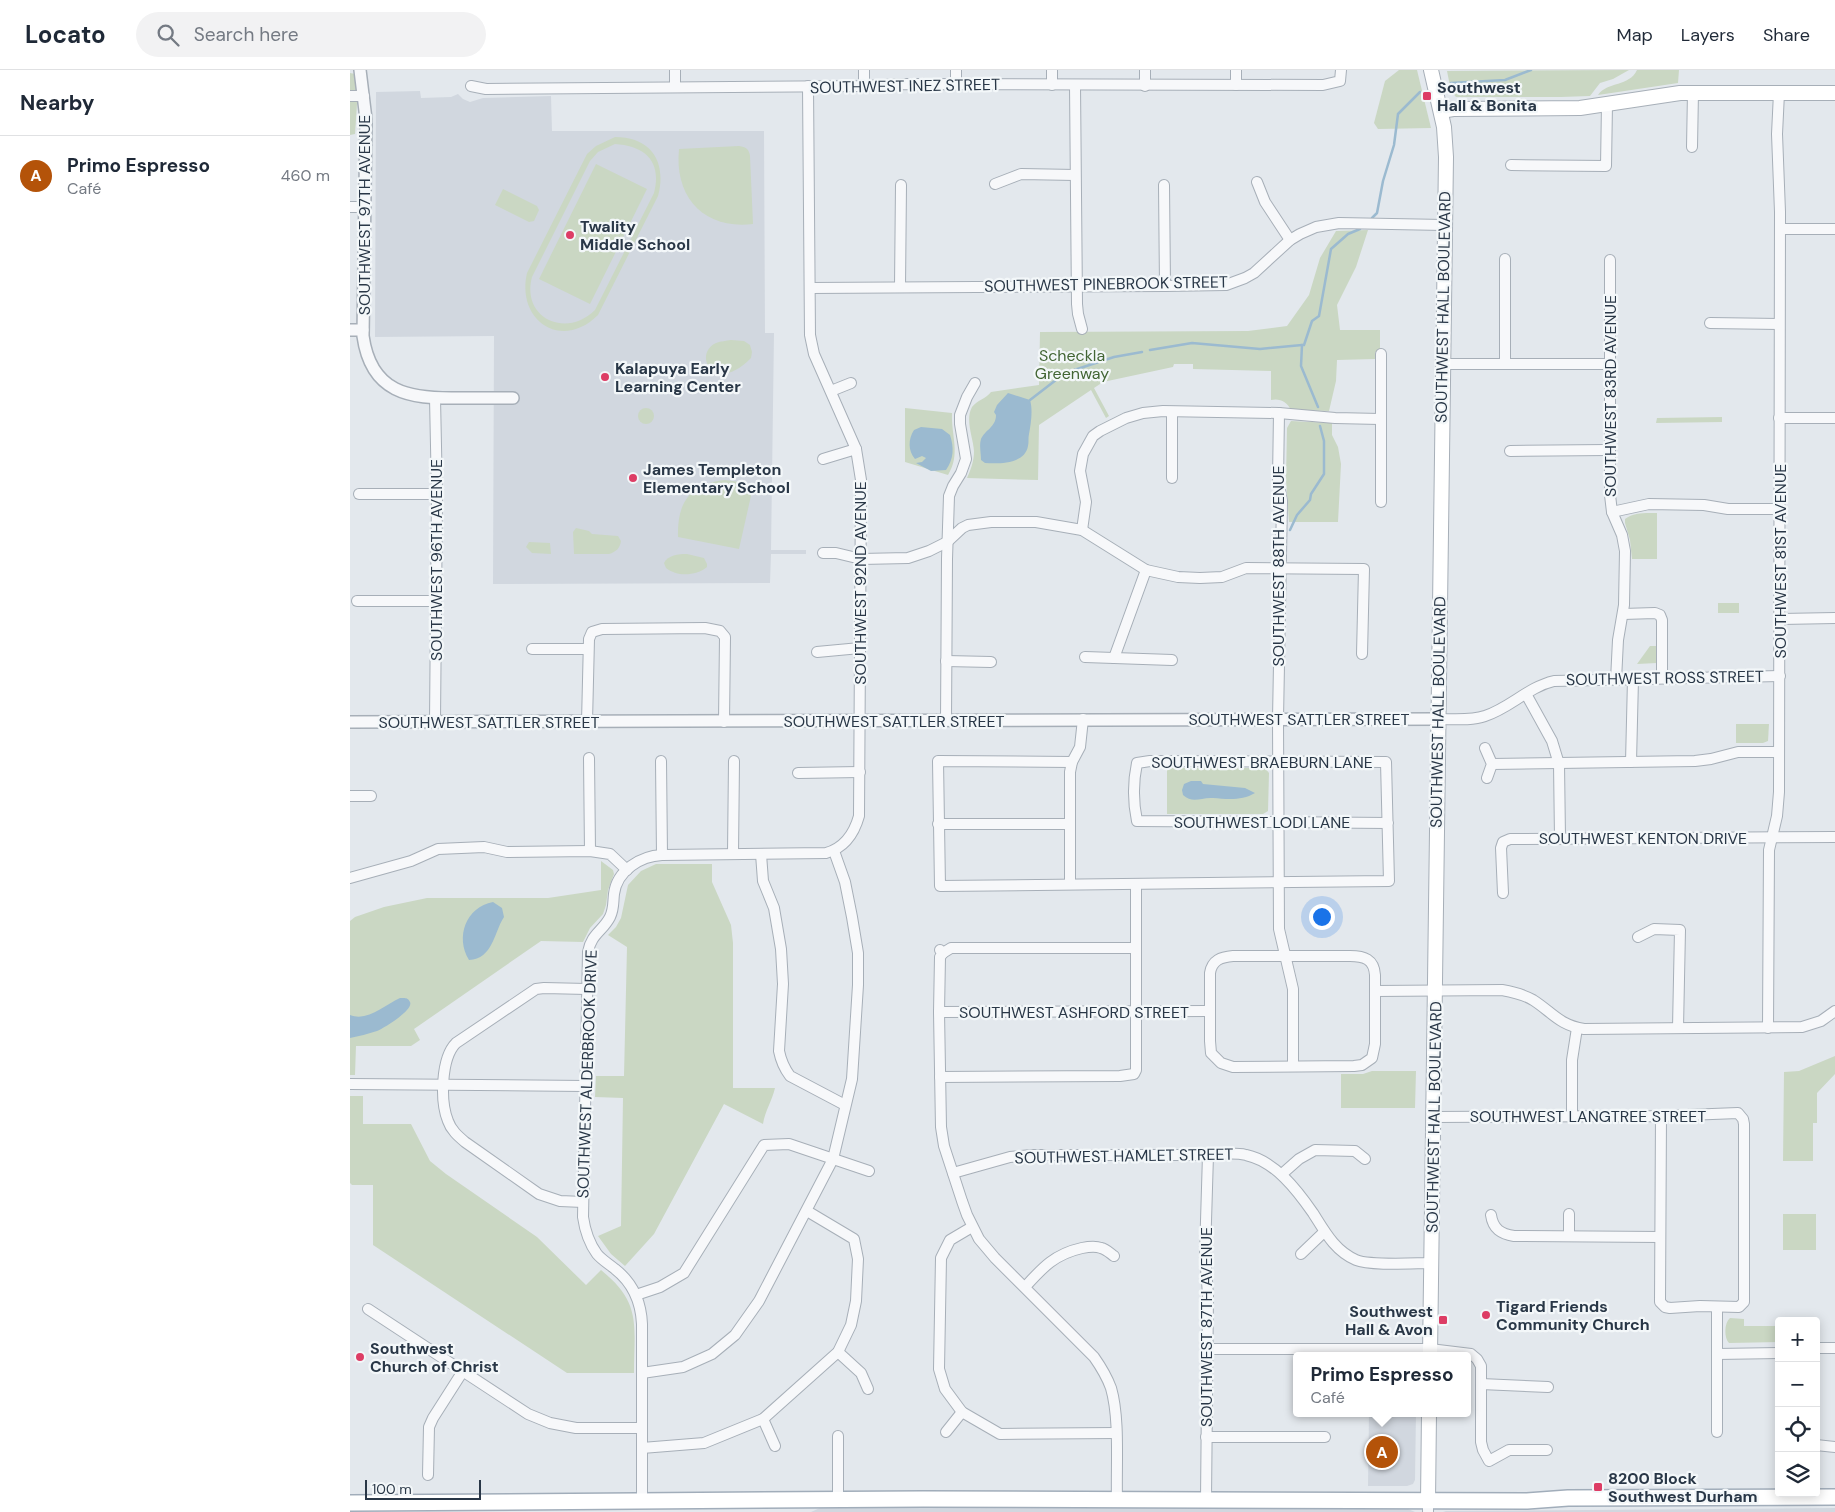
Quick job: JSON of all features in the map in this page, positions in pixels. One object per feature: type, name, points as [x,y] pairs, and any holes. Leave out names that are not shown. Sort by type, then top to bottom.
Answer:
[{"type":"main road","name":"SOUTHWEST HALL BOULEVARD","points":[[1430,1352],[1446,157],[1444,127],[1431,70]]},
{"type":"main road","points":[[1440,111],[1453,108],[1573,108],[1693,92],[1835,93]]},
{"type":"main road","points":[[1428,1506],[1429,1417]]},
{"type":"main road","points":[[350,1503],[642,1500],[797,1506],[838,1500],[1206,1499],[1428,1506],[1568,1498],[1775,1495]]},
{"type":"main road","points":[[1820,1496],[1835,1497]]},
{"type":"street","name":"SOUTHWEST 97TH AVENUE","points":[[360,70],[366,119],[364,330],[367,356],[370,364],[380,377],[406,394],[435,398],[513,398]]},
{"type":"street","points":[[675,70],[675,87]]},
{"type":"street","points":[[864,70],[864,86]]},
{"type":"street","points":[[956,70],[956,84]]},
{"type":"street","points":[[1052,70],[1052,85]]},
{"type":"street","points":[[1145,70],[1145,86]]},
{"type":"street","points":[[1236,70],[1236,85]]},
{"type":"street","name":"SOUTHWEST INEZ STREET","points":[[471,86],[486,89],[864,86],[904,84],[1323,85],[1340,81],[1340,70]]},
{"type":"street","points":[[1075,85],[1077,287],[1078,314],[1082,329]]},
{"type":"street","name":"SOUTHWEST 92ND AVENUE","points":[[808,86],[812,344],[814,354],[856,449],[861,480],[860,721]]},
{"type":"street","points":[[1692,147],[1693,92]]},
{"type":"street","name":"SOUTHWEST 81ST AVENUE","points":[[1768,1028],[1769,850],[1777,816],[1780,676],[1780,229],[1777,134],[1779,93]]},
{"type":"street","points":[[350,96],[364,96]]},
{"type":"street","points":[[1511,165],[1606,166],[1607,104]]},
{"type":"street","points":[[995,184],[1021,174],[1075,175]]},
{"type":"street","points":[[1257,182],[1265,202],[1290,240]]},
{"type":"street","points":[[900,287],[901,185]]},
{"type":"street","points":[[1164,186],[1165,286]]},
{"type":"street","points":[[350,207],[365,207]]},
{"type":"street","name":"SOUTHWEST PINEBROOK STREET","points":[[810,288],[1211,286],[1236,282],[1254,273],[1290,240],[1316,227],[1339,223],[1444,225]]},
{"type":"street","points":[[1780,229],[1835,229]]},
{"type":"street","points":[[1504,259],[1504,364]]},
{"type":"street","name":"SOUTHWEST 83RD AVENUE","points":[[1610,260],[1608,364],[1610,495],[1612,512],[1624,542],[1623,614],[1618,640],[1616,680]]},
{"type":"street","points":[[1710,323],[1779,324]]},
{"type":"street","points":[[350,330],[364,330]]},
{"type":"street","points":[[1381,354],[1381,502]]},
{"type":"street","points":[[1442,364],[1608,364]]},
{"type":"street","points":[[831,391],[851,383]]},
{"type":"street","points":[[946,720],[950,496],[966,459],[960,414],[967,397],[976,383]]},
{"type":"street","name":"SOUTHWEST 96TH AVENUE","points":[[435,398],[435,722]]},
{"type":"street","points":[[1082,530],[1086,502],[1080,471],[1083,454],[1093,436],[1126,418],[1156,412],[1172,412],[1279,414],[1380,419]]},
{"type":"street","points":[[1172,412],[1172,478]]},
{"type":"street","name":"SOUTHWEST 88TH AVENUE","points":[[1279,414],[1278,479],[1282,501],[1278,719],[1279,929],[1293,989],[1293,1066]]},
{"type":"street","points":[[1779,418],[1835,418]]},
{"type":"street","points":[[823,459],[856,449]]},
{"type":"street","points":[[1510,451],[1608,450]]},
{"type":"street","points":[[359,494],[436,494]]},
{"type":"street","points":[[1612,512],[1649,504],[1704,505],[1728,509],[1780,509]]},
{"type":"street","points":[[823,553],[861,558],[908,558],[948,542],[962,528],[991,522],[1036,522],[1082,530],[1146,570],[1178,577],[1222,576],[1246,568],[1364,569],[1362,654]]},
{"type":"street","points":[[1114,658],[1146,570]]},
{"type":"street","points":[[357,601],[436,601]]},
{"type":"street","points":[[1623,614],[1655,613],[1660,615],[1662,620],[1662,678]]},
{"type":"street","points":[[1780,619],[1835,618]]},
{"type":"street","points":[[587,722],[588,648],[589,636],[592,632],[602,629],[712,628],[720,631],[725,637],[724,722]]},
{"type":"street","points":[[532,649],[588,648]]},
{"type":"street","points":[[817,652],[860,648]]},
{"type":"street","points":[[1085,657],[1172,660]]},
{"type":"street","points":[[946,661],[991,662]]},
{"type":"street","name":"SOUTHWEST ROSS STREET","points":[[1438,719],[1484,717],[1502,709],[1535,688],[1554,681],[1780,676]]},
{"type":"street","points":[[1631,762],[1633,679]]},
{"type":"street","points":[[1526,694],[1552,742],[1559,764],[1560,838]]},
{"type":"street","points":[[1070,884],[1070,772],[1072,762],[1080,747],[1083,719]]},
{"type":"street","name":"SOUTHWEST SATTLER STREET","points":[[350,722],[1438,719]]},
{"type":"street","points":[[350,878],[412,861],[438,849],[484,847],[507,852],[590,851],[610,854],[627,870],[644,858],[662,855],[816,854],[834,851],[851,836],[857,824],[859,809],[860,721]]},
{"type":"street","points":[[1485,748],[1492,764],[1487,778]]},
{"type":"street","points":[[1492,764],[1695,761],[1738,752],[1779,752]]},
{"type":"street","points":[[589,758],[590,851]]},
{"type":"street","name":"SOUTHWEST BRAEBURN LANE","points":[[1137,821],[1134,809],[1137,763],[1150,760],[1386,762],[1388,822]]},
{"type":"street","points":[[661,761],[662,855]]},
{"type":"street","points":[[733,854],[734,761]]},
{"type":"street","points":[[1072,762],[938,761],[940,886],[1389,881],[1388,822]]},
{"type":"street","points":[[798,773],[860,772]]},
{"type":"street","points":[[350,796],[371,796]]},
{"type":"street","name":"SOUTHWEST LODI LANE","points":[[1137,821],[1388,822]]},
{"type":"street","points":[[938,824],[1070,824]]},
{"type":"street","name":"SOUTHWEST KENTON DRIVE","points":[[1503,893],[1501,848],[1502,842],[1510,839],[1835,837]]},
{"type":"street","points":[[642,1373],[683,1367],[712,1354],[735,1335],[759,1301],[833,1158],[852,1078],[858,984],[858,953],[845,882],[834,851]]},
{"type":"street","points":[[761,854],[763,881],[774,908],[781,949],[784,984],[779,1051],[784,1069],[790,1076],[845,1104]]},
{"type":"street","name":"SOUTHWEST ALDERBROOK DRIVE","points":[[627,870],[616,888],[613,911],[591,941],[588,952],[583,1202],[584,1226],[592,1247],[605,1262],[626,1279],[636,1295],[642,1316],[642,1500]]},
{"type":"street","points":[[940,1077],[1120,1076],[1134,1074],[1136,1070],[1136,884]]},
{"type":"street","points":[[1638,937],[1654,929],[1680,930],[1678,1028]]},
{"type":"street","points":[[1117,1499],[1115,1408],[1111,1389],[1104,1372],[1094,1357],[984,1247],[972,1227],[953,1173],[942,1136],[939,1012],[940,963],[942,952],[951,948],[1136,948]]},
{"type":"street","points":[[1233,956],[1285,956],[1364,957],[1373,964],[1375,1050],[1370,1060],[1362,1065],[1354,1066],[1233,1067],[1220,1063],[1211,1053],[1211,969],[1218,959],[1233,956]]},
{"type":"street","points":[[583,1202],[560,1201],[539,1194],[457,1136],[448,1121],[444,1085],[446,1060],[456,1043],[528,993],[544,988],[587,988]]},
{"type":"street","points":[[1375,991],[1511,991],[1532,999],[1556,1018],[1577,1028],[1802,1027],[1821,1021],[1835,1011]]},
{"type":"street","name":"SOUTHWEST ASHFORD STREET","points":[[939,1012],[1210,1012]]},
{"type":"street","points":[[1572,1116],[1572,1060],[1577,1028]]},
{"type":"street","points":[[350,1084],[585,1086]]},
{"type":"street","name":"SOUTHWEST LANGTREE STREET","points":[[1434,1117],[1661,1116],[1733,1113],[1741,1116],[1744,1124],[1744,1298],[1742,1305],[1734,1308],[1717,1308]]},
{"type":"street","points":[[1661,1116],[1661,1289],[1659,1298],[1662,1305],[1670,1308],[1700,1306],[1717,1308],[1717,1432]]},
{"type":"street","points":[[636,1295],[660,1287],[684,1273],[764,1145],[790,1144],[869,1171]]},
{"type":"street","points":[[1282,1174],[1299,1159],[1315,1150],[1355,1151],[1365,1159]]},
{"type":"street","name":"SOUTHWEST HAMLET STREET","points":[[953,1173],[1010,1157],[1031,1155],[1208,1155],[1229,1153],[1247,1155],[1272,1166],[1282,1174],[1313,1213],[1324,1232],[1341,1251],[1358,1261],[1432,1263]]},
{"type":"street","name":"SOUTHWEST 87TH AVENUE","points":[[1206,1499],[1208,1287],[1205,1254],[1208,1155]]},
{"type":"street","points":[[642,1448],[704,1443],[763,1419],[838,1352],[851,1325],[856,1301],[858,1258],[854,1239],[807,1211]]},
{"type":"street","points":[[1569,1214],[1569,1236]]},
{"type":"street","points":[[1491,1215],[1492,1222],[1497,1230],[1507,1235],[1660,1237]]},
{"type":"street","points":[[972,1227],[950,1240],[941,1258],[939,1369],[944,1389],[962,1412],[1000,1434],[1116,1433]]},
{"type":"street","points":[[1301,1254],[1324,1232]]},
{"type":"street","points":[[1026,1287],[1052,1259],[1073,1250],[1087,1247],[1102,1248],[1114,1256]]},
{"type":"street","points":[[368,1309],[528,1414],[550,1423],[576,1428],[642,1428]]},
{"type":"street","points":[[1820,1348],[1835,1348]]},
{"type":"street","points":[[1207,1349],[1430,1352]]},
{"type":"street","points":[[838,1352],[861,1373],[868,1389]]},
{"type":"street","points":[[1717,1354],[1775,1353]]},
{"type":"street","points":[[1471,1354],[1481,1366],[1481,1442],[1482,1450],[1489,1461],[1509,1450],[1547,1450]]},
{"type":"street","points":[[428,1475],[429,1427],[463,1371]]},
{"type":"street","points":[[1481,1384],[1548,1387]]},
{"type":"street","points":[[946,1432],[962,1412]]},
{"type":"street","points":[[763,1419],[775,1446]]},
{"type":"street","points":[[838,1436],[838,1500]]},
{"type":"street","points":[[1206,1437],[1325,1437]]},
{"type":"street","points":[[1820,1445],[1835,1447]]},
{"type":"shaded area","points":[[420,91],[421,98],[451,97],[458,94],[470,102],[483,98],[551,96],[552,131],[764,131],[765,333],[774,333],[771,550],[806,550],[806,554],[771,554],[770,583],[493,584],[494,336],[375,337],[376,92]]},
{"type":"shaded area","points":[[1369,1417],[1416,1417],[1415,1480],[1413,1484],[1407,1486],[1368,1486]]},
{"type":"shaded area","points":[[822,1507],[1406,1508],[1415,1512],[811,1512]]},
{"type":"shaded area","points":[[1835,1508],[1835,1512],[1443,1512],[1446,1511]]},
{"type":"green space","points":[[1399,70],[1417,70],[1431,128],[1378,129],[1374,123],[1385,81]]},
{"type":"green space","points":[[1629,70],[1613,79],[1600,83],[1590,96],[1561,97],[1456,97],[1451,91],[1447,71]]},
{"type":"green space","points":[[1637,70],[1679,70],[1678,83],[1598,95],[1607,88],[1629,79]]},
{"type":"green space","points":[[350,73],[355,74],[357,104],[355,134],[350,135]]},
{"type":"green space","points":[[615,137],[628,138],[647,147],[654,154],[658,163],[660,184],[658,196],[598,315],[584,326],[570,330],[557,330],[545,326],[535,317],[528,305],[525,290],[527,273],[587,154],[596,146]],"holes":[[[615,144],[626,145],[643,152],[653,164],[656,173],[654,193],[595,310],[584,319],[571,323],[559,323],[548,320],[539,313],[533,304],[530,291],[532,277],[590,161],[598,152]]]},
{"type":"green space","points":[[739,146],[747,149],[750,156],[753,224],[720,222],[707,216],[696,207],[687,195],[679,166],[679,149]]},
{"type":"green space","points":[[596,164],[647,189],[590,304],[539,279]]},
{"type":"green space","points":[[503,189],[537,206],[539,210],[534,221],[529,222],[495,205]]},
{"type":"green space","name":"Scheckla Greenway","points":[[1368,230],[1356,267],[1337,305],[1340,330],[1380,330],[1380,351],[1375,352],[1375,359],[1337,360],[1336,381],[1329,411],[1291,410],[1283,401],[1271,400],[1271,371],[1193,369],[1193,364],[1174,364],[1173,367],[1103,382],[1094,388],[1109,416],[1106,418],[1091,390],[1039,425],[1038,480],[967,478],[974,455],[969,423],[972,407],[991,392],[1039,385],[1040,332],[1248,331],[1287,326],[1309,295],[1320,258],[1336,231]]},
{"type":"green space","points":[[731,340],[744,341],[750,345],[751,358],[738,369],[727,373],[717,373],[707,363],[706,355],[709,348],[716,343]]},
{"type":"green space","points":[[646,408],[654,416],[646,424],[638,416]]},
{"type":"green space","points":[[905,408],[952,413],[955,452],[948,475],[905,462]]},
{"type":"green space","points":[[1722,417],[1722,422],[1656,423],[1657,418]]},
{"type":"green space","points":[[1291,421],[1332,423],[1332,435],[1338,447],[1341,464],[1338,522],[1289,522],[1286,480],[1287,428]]},
{"type":"green space","points":[[725,480],[753,487],[739,549],[678,537],[680,514],[688,497],[703,486]]},
{"type":"green space","points":[[1657,513],[1657,559],[1632,559],[1625,519],[1636,514]]},
{"type":"green space","points":[[576,528],[589,531],[592,534],[618,536],[621,541],[620,546],[616,551],[609,554],[574,554],[573,532]]},
{"type":"green space","points":[[529,542],[550,543],[551,554],[532,553],[526,547]]},
{"type":"green space","points":[[687,554],[704,558],[707,567],[692,574],[676,573],[666,568],[664,563],[668,558]]},
{"type":"green space","points":[[1718,603],[1739,603],[1739,613],[1718,613]]},
{"type":"green space","points":[[1650,646],[1657,646],[1657,663],[1637,664]]},
{"type":"green space","points":[[1736,724],[1769,724],[1768,741],[1763,743],[1736,743]]},
{"type":"green space","points":[[1167,768],[1265,768],[1269,773],[1268,811],[1263,814],[1167,814]]},
{"type":"green space","points":[[601,861],[613,870],[614,874],[608,890],[603,914],[590,928],[583,942],[541,941],[414,1029],[420,1040],[411,1046],[356,1046],[355,1075],[350,1075],[350,921],[355,917],[384,907],[427,898],[548,898],[601,890]]},
{"type":"green space","points":[[656,864],[712,864],[712,882],[731,925],[733,943],[733,1088],[775,1088],[763,1124],[724,1104],[654,1234],[625,1266],[611,1254],[598,1236],[621,1226],[623,1098],[595,1097],[596,1076],[624,1076],[627,947],[608,935],[621,918],[628,885],[641,871]]},
{"type":"green space","points":[[1835,1056],[1835,1074],[1817,1093],[1817,1123],[1813,1123],[1813,1161],[1783,1161],[1784,1072],[1799,1071]]},
{"type":"green space","points":[[1372,1071],[1416,1071],[1415,1108],[1341,1108],[1341,1074],[1363,1074]]},
{"type":"green space","points":[[350,1096],[363,1096],[363,1124],[411,1124],[430,1161],[537,1237],[586,1285],[601,1270],[614,1282],[623,1293],[633,1316],[634,1373],[567,1373],[373,1245],[373,1185],[352,1185],[350,1183]]},
{"type":"green space","points":[[1783,1214],[1816,1214],[1816,1250],[1783,1250]]},
{"type":"green space","points":[[1730,1318],[1744,1319],[1744,1326],[1775,1326],[1775,1342],[1729,1343],[1725,1330]]},
{"type":"water","points":[[1008,393],[1030,400],[1031,417],[1028,446],[1026,452],[1017,460],[1004,463],[985,463],[981,460],[981,439],[996,419],[994,412],[997,405]]},
{"type":"water","points":[[921,427],[942,429],[950,435],[952,444],[951,462],[946,470],[931,471],[916,463],[922,462],[926,458],[922,456],[915,459],[910,449],[910,441],[914,430]]},
{"type":"water","points":[[1191,781],[1245,788],[1255,793],[1250,796],[1234,799],[1190,799],[1183,795],[1182,790],[1184,784]]},
{"type":"water","points":[[493,902],[502,908],[504,917],[488,950],[483,955],[469,960],[463,942],[466,924],[476,910]]},
{"type":"water","points":[[400,998],[408,999],[410,1005],[398,1018],[377,1031],[350,1038],[350,1015],[357,1017],[370,1015]]},
{"type":"waterway","points":[[1451,83],[1505,80],[1531,70]]},
{"type":"waterway","points":[[1372,218],[1377,213],[1383,181],[1394,145],[1398,114],[1420,92]]},
{"type":"waterway","points":[[1318,407],[1301,366],[1302,345],[1304,345],[1312,321],[1319,316],[1331,249],[1348,234],[1360,229]]},
{"type":"waterway","points":[[1150,350],[1192,343],[1260,349],[1302,345]]},
{"type":"waterway","points":[[1030,400],[1065,373],[1114,357],[1142,352]]},
{"type":"waterway","points":[[1290,530],[1297,515],[1310,500],[1311,494],[1324,474],[1324,441],[1320,426]]},
{"type":"place","name":"Southwest Hall & Bonita","points":[[1427,96]]},
{"type":"place","name":"Twality Middle School","points":[[570,235]]},
{"type":"place","name":"Kalapuya Early Learning Center","points":[[605,377]]},
{"type":"place","name":"James Templeton Elementary School","points":[[633,478]]},
{"type":"place","name":"Tigard Friends Community Church","points":[[1486,1315]]},
{"type":"place","name":"Southwest Hall & Avon","points":[[1443,1320]]},
{"type":"place","name":"Southwest Church of Christ","points":[[360,1357]]},
{"type":"place","name":"Primo Espresso","points":[[1382,1452]]},
{"type":"place","name":"8200 Block Southwest Durham","points":[[1598,1487]]}]
